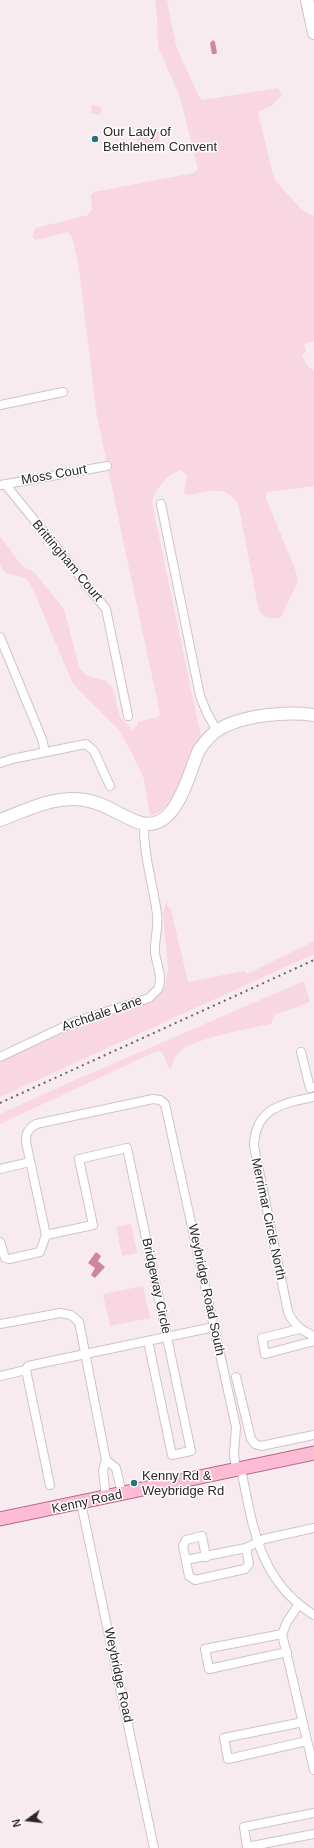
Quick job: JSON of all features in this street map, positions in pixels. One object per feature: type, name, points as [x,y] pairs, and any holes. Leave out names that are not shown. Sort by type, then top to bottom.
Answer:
[{"type":"main road","name":"Kenny Road","points":[[0,1519],[314,1454]]},
{"type":"street","points":[[307,0],[314,33]]},
{"type":"street","points":[[0,405],[63,392]]},
{"type":"street","name":"Moss Court","points":[[3,484],[107,466]]},
{"type":"street","name":"Brittingham Court","points":[[3,484],[106,609],[128,716]]},
{"type":"street","points":[[161,504],[200,696],[217,731]]},
{"type":"street","points":[[0,637],[42,739],[45,752]]},
{"type":"street","points":[[0,820],[45,803],[70,799],[101,804],[134,821],[144,823],[162,820],[173,810],[199,750],[217,731],[238,722],[259,717],[294,714],[314,715]]},
{"type":"street","points":[[0,763],[81,744],[91,747],[94,750],[110,786]]},
{"type":"street","name":"Archdale Lane","points":[[0,1056],[74,1022],[149,998],[158,989],[159,971],[155,949],[158,927],[157,914],[145,853],[144,823]]},
{"type":"street","points":[[301,1052],[310,1088],[314,1087]]},
{"type":"street","name":"Merrimar Circle North","points":[[314,1097],[285,1102],[276,1107],[260,1120],[254,1138],[254,1152],[288,1312],[293,1323],[300,1329],[314,1336]]},
{"type":"street","name":"Weybridge Road South","points":[[30,1162],[26,1135],[30,1128],[36,1124],[153,1099],[160,1100],[165,1104],[236,1427],[234,1454],[257,1543],[268,1568],[281,1585],[299,1604],[314,1615]]},
{"type":"street","name":"Bridgeway Circle","points":[[46,1235],[93,1225],[79,1159],[127,1148],[191,1451],[172,1455],[148,1341]]},
{"type":"street","points":[[0,1169],[30,1162],[46,1235],[40,1252],[9,1259],[5,1258],[0,1242]]},
{"type":"street","points":[[0,1324],[46,1314],[60,1313],[71,1314],[79,1322],[106,1460],[103,1470],[106,1498]]},
{"type":"street","points":[[0,1376],[26,1370],[28,1366],[214,1327]]},
{"type":"street","points":[[300,1329],[262,1338],[265,1354],[314,1341]]},
{"type":"street","points":[[26,1370],[50,1486]]},
{"type":"street","points":[[236,1377],[251,1439],[255,1444],[261,1446],[314,1435]]},
{"type":"street","points":[[106,1460],[116,1468],[122,1494]]},
{"type":"street","name":"Weybridge Road","points":[[81,1503],[154,1848]]},
{"type":"street","points":[[186,1560],[246,1548],[264,1539],[314,1528]]},
{"type":"street","points":[[206,1556],[202,1536],[186,1540],[183,1546],[189,1576],[195,1580],[245,1569],[249,1564],[246,1548]]},
{"type":"street","points":[[299,1604],[287,1622],[282,1634],[314,1770]]},
{"type":"street","points":[[282,1634],[205,1649],[209,1669],[287,1652]]},
{"type":"street","points":[[303,1722],[224,1738],[228,1758],[307,1741]]},
{"type":"street","points":[[314,1813],[244,1827],[247,1847],[314,1834]]},
{"type":"shaded area","points":[[155,0],[167,0],[176,46],[199,97],[203,100],[278,88],[282,95],[271,106],[258,112],[274,179],[301,209],[314,216],[314,341],[304,344],[306,352],[302,354],[307,366],[314,371],[314,486],[267,492],[266,498],[295,569],[298,581],[281,617],[274,618],[266,617],[259,611],[238,503],[233,497],[221,491],[209,491],[187,495],[184,493],[187,475],[181,470],[166,479],[156,492],[152,503],[201,737],[195,747],[176,793],[161,811],[150,816],[144,779],[132,753],[119,730],[73,684],[32,587],[26,578],[5,573],[0,565],[0,536],[22,566],[34,572],[64,609],[79,667],[87,676],[104,680],[112,687],[120,717],[133,730],[137,726],[138,722],[158,717],[160,714],[97,417],[78,261],[72,238],[68,232],[35,240],[32,236],[36,228],[88,215],[92,209],[91,195],[94,192],[193,173],[198,169],[180,97],[158,47]]},
{"type":"shaded area","points":[[213,40],[215,42],[217,53],[215,54],[212,54],[210,43]]},
{"type":"shaded area","points":[[92,105],[102,107],[100,115],[91,113]]},
{"type":"shaded area","points":[[138,129],[160,132],[158,152],[136,149]]},
{"type":"shaded area","points":[[166,903],[171,910],[188,982],[244,971],[247,974],[314,941],[314,954],[0,1097],[0,1061],[90,1021],[143,1005],[165,986],[168,968],[163,913]]},
{"type":"shaded area","points":[[304,981],[310,1002],[274,1015],[271,1024],[236,1031],[194,1043],[178,1053],[170,1070],[162,1052],[157,1051],[0,1124],[0,1114]]},
{"type":"shaded area","points":[[131,1224],[137,1253],[122,1256],[116,1227]]},
{"type":"shaded area","points":[[96,1252],[101,1256],[98,1261],[105,1267],[95,1278],[91,1275],[95,1268],[88,1263]]},
{"type":"shaded area","points":[[143,1286],[150,1318],[110,1326],[103,1294]]},
{"type":"railway","points":[[0,1103],[314,960]]},
{"type":"place","name":"Our Lady of Bethlehem Convent","points":[[95,139]]},
{"type":"place","name":"Kenny Rd & Weybridge Rd","points":[[134,1483]]}]
